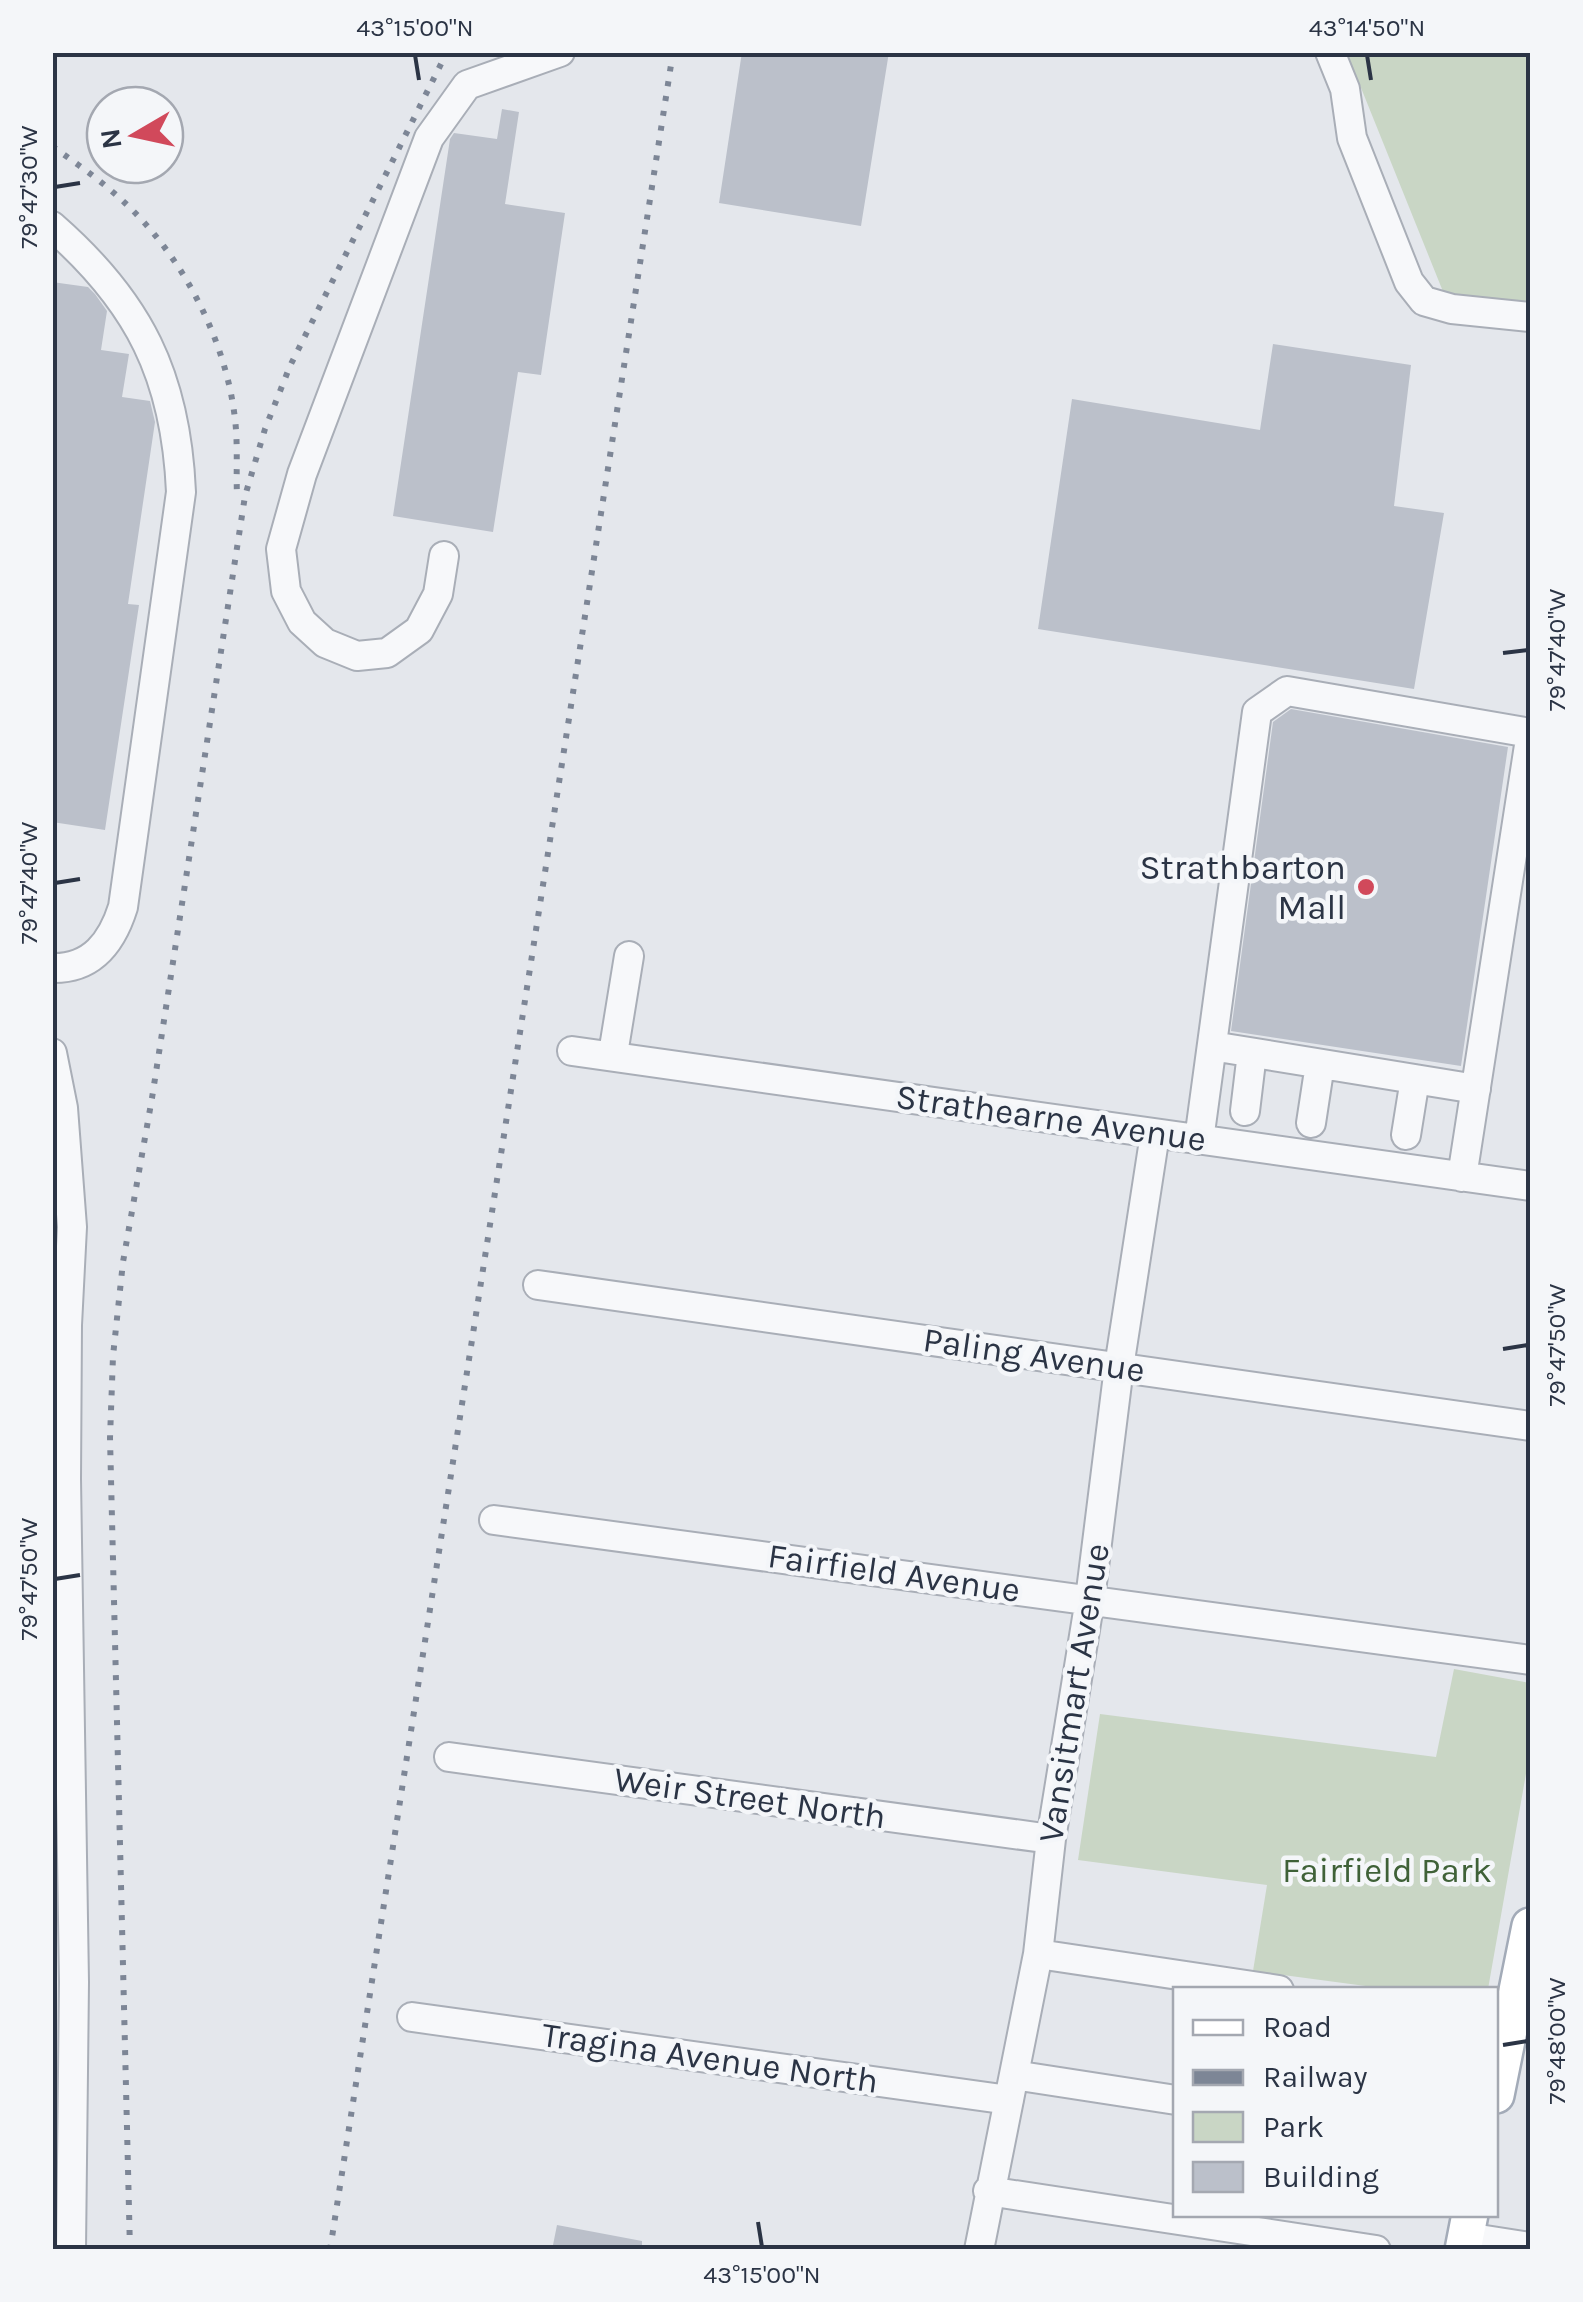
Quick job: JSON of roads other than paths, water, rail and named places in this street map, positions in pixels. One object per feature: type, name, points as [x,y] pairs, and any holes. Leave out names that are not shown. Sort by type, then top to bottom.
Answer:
[{"type":"main road","points":[[1498,2086],[1530,1926]]},
{"type":"street","points":[[444,556],[438,594],[420,630],[387,653],[357,656],[325,644],[302,622],[286,591],[281,550],[302,474],[429,138],[467,86],[560,52]]},
{"type":"street","points":[[1330,52],[1345,89],[1352,138],[1408,282],[1424,300],[1452,309],[1530,317]]},
{"type":"street","points":[[52,226],[91,260],[118,293],[148,343],[166,387],[179,440],[181,492],[124,907],[116,930],[102,949],[74,967],[52,968]]},
{"type":"street","points":[[1199,1140],[1257,712],[1287,691],[1530,736],[1462,1177]]},
{"type":"street","points":[[613,1054],[630,956]]},
{"type":"street","points":[[1212,1046],[1476,1089]]},
{"type":"street","name":"Strathearne Avenue","points":[[572,1051],[1530,1186]]},
{"type":"street","points":[[52,1053],[63,1108],[72,1227],[66,1478],[74,1982],[70,2250]]},
{"type":"street","points":[[1244,1111],[1252,1053]]},
{"type":"street","points":[[1310,1123],[1320,1064]]},
{"type":"street","points":[[1406,1135],[1415,1079]]},
{"type":"street","name":"Vansitmart Avenue","points":[[979,2250],[1038,1954],[1051,1839],[1090,1599],[1119,1368],[1155,1134]]},
{"type":"street","name":"Paling Avenue","points":[[538,1285],[1530,1426]]},
{"type":"street","name":"Fairfield Avenue","points":[[494,1520],[1530,1660]]},
{"type":"street","name":"Weir Street North","points":[[449,1756],[1051,1839]]},
{"type":"street","points":[[1038,1954],[1259,1987]]},
{"type":"street","name":"Tragina Avenue North","points":[[412,2017],[1011,2088],[1173,2100]]},
{"type":"street","points":[[988,2192],[1173,2215]]},
{"type":"street","points":[[1185,2217],[1327,2235],[1376,2250]]},
{"type":"street","points":[[1466,2234],[1530,2247]]},
{"type":"railway","points":[[130,2250],[110,1438],[113,1356],[123,1262],[245,496],[265,429],[290,366],[447,52]]},
{"type":"railway","points":[[330,2250],[673,52]]},
{"type":"railway","points":[[52,146],[108,188],[146,225],[183,274],[198,302],[212,330],[230,389],[236,428],[237,496]]},
{"type":"place","name":"Strathbarton Mall","points":[[1366,887]]},
{"type":"park label","name":"Fairfield Park","points":[[1387,1870]]}]
